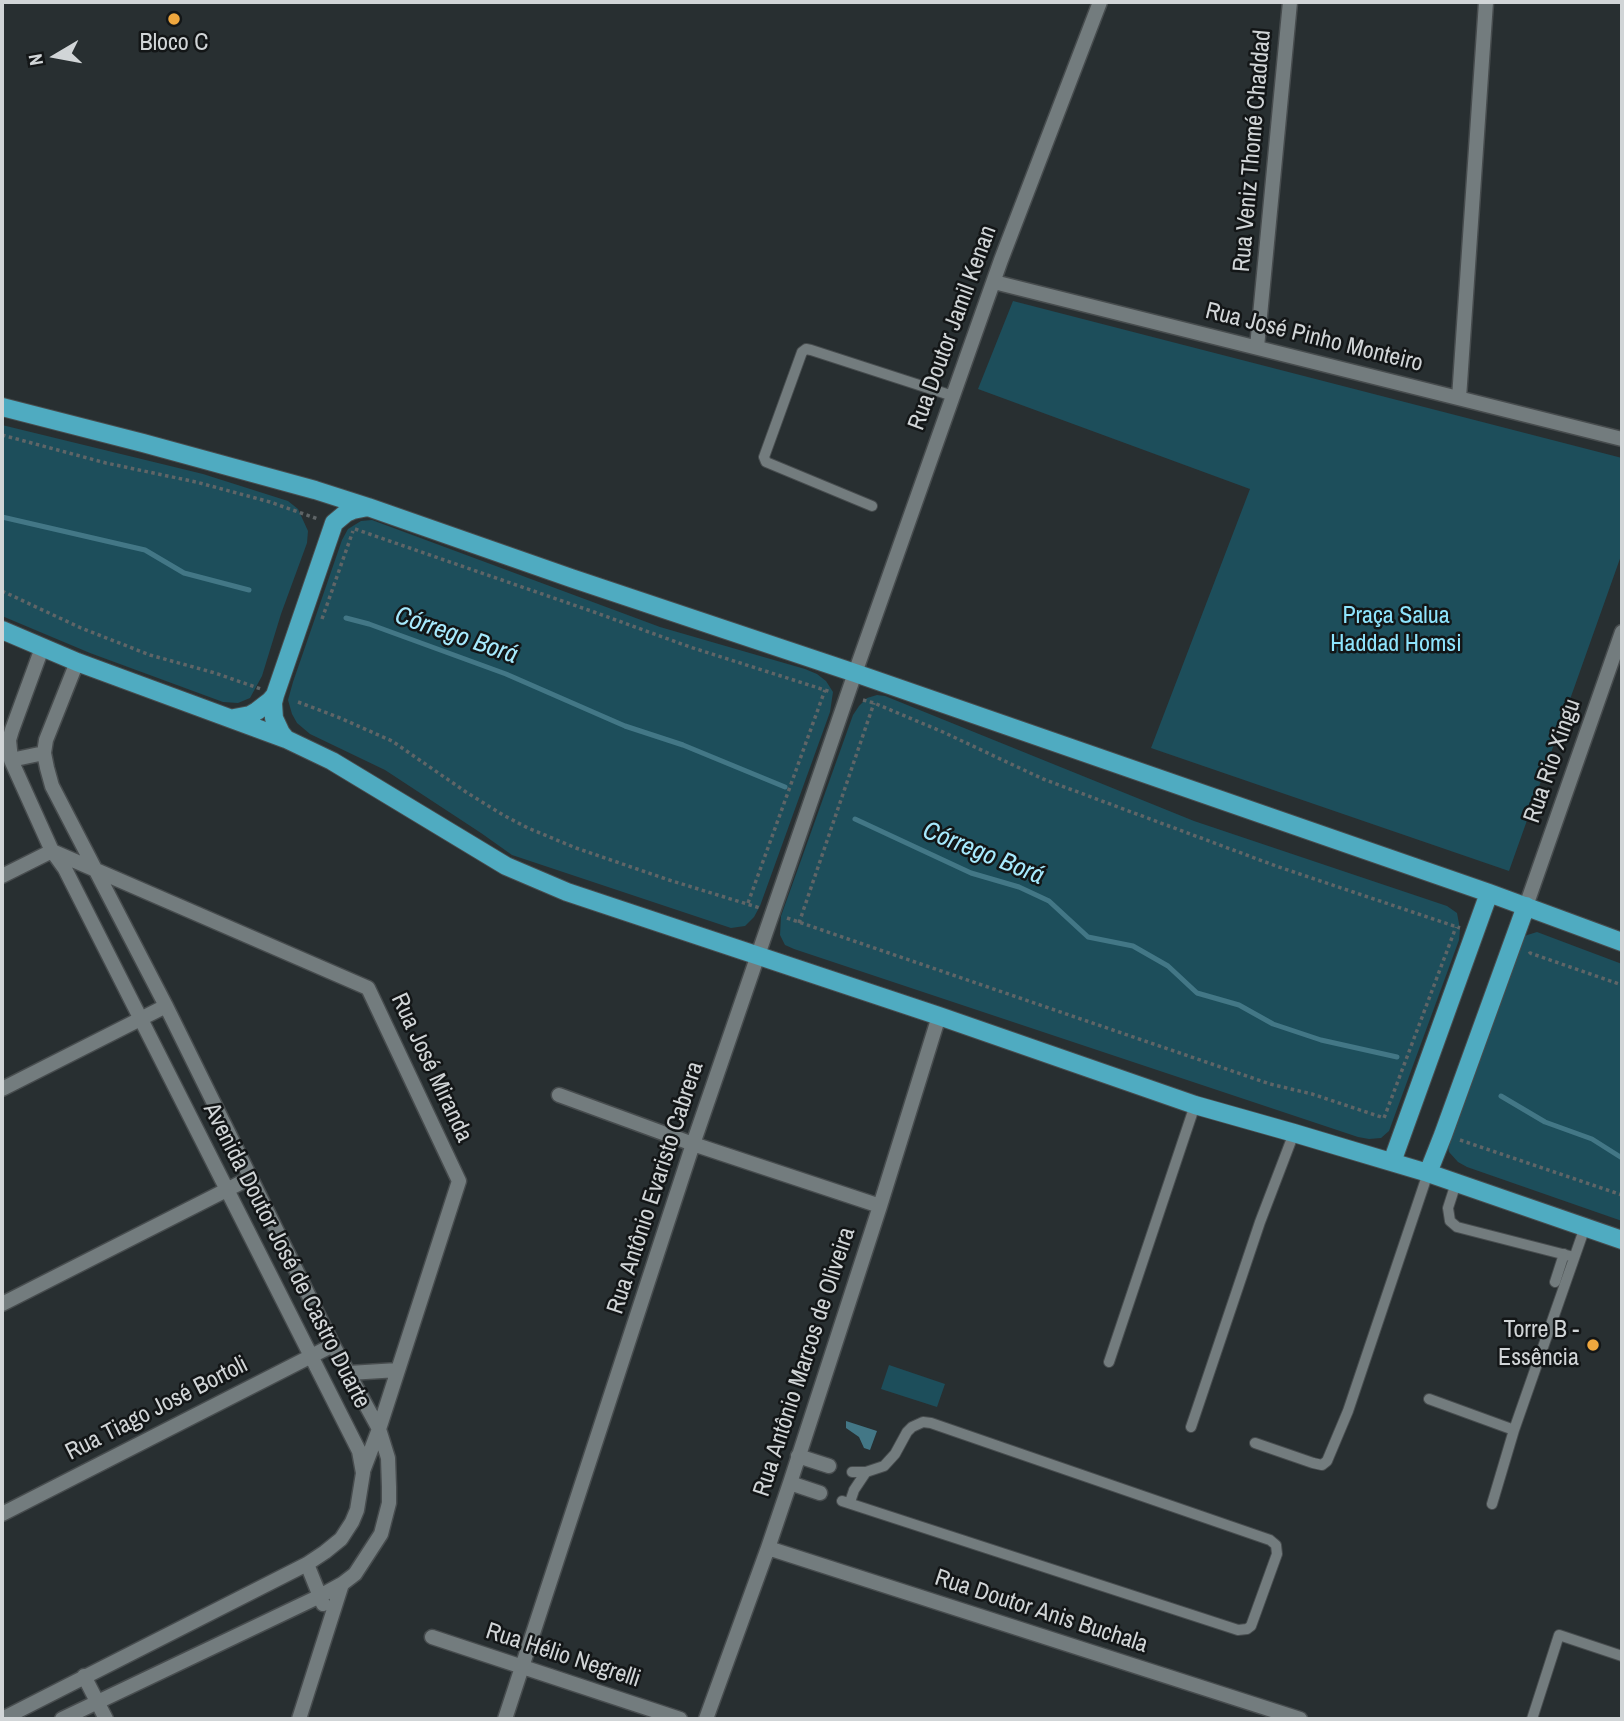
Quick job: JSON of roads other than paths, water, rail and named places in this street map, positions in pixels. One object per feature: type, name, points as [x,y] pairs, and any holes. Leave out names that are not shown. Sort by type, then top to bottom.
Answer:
[{"type":"main road","points":[[2,407],[143,443],[368,507],[855,673],[1489,893],[1622,942]]},
{"type":"main road","points":[[315,490],[326,502],[334,523]]},
{"type":"main road","points":[[286,738],[274,718],[275,695],[334,523],[346,513],[368,507]]},
{"type":"main road","points":[[2,630],[77,662],[286,738],[331,761],[506,866],[567,892],[1195,1105],[1428,1173],[1622,1240]]},
{"type":"main road","points":[[234,718],[250,715],[264,707],[275,695]]},
{"type":"main road","points":[[1392,1163],[1489,893]]},
{"type":"main road","points":[[1428,1173],[1526,906]]},
{"type":"street","name":"Rua Doutor Jamil Kenan","points":[[855,673],[993,282],[1100,2]]},
{"type":"street","name":"Rua Veniz Thomé Chaddad","points":[[1257,347],[1290,2]]},
{"type":"street","points":[[1459,398],[1486,2]]},
{"type":"street","name":"Rua José Pinho Monteiro","points":[[993,282],[1622,439]]},
{"type":"street","name":"Rua Rio Xingu","points":[[1526,906],[1622,632]]},
{"type":"street","name":"Avenida Doutor José de Castro Duarte","points":[[2,1719],[307,1564],[325,1552],[341,1539],[357,1510],[363,1473],[359,1451],[65,869],[52,851],[11,760],[9,740],[42,648]]},
{"type":"street","points":[[11,760],[44,753],[46,740],[77,662]]},
{"type":"street","name":"Rua Antônio Evaristo Cabrera","points":[[505,1719],[694,1144],[855,673]]},
{"type":"street","name":"Avenida Doutor José de Castro Duarte","points":[[44,753],[52,786],[166,1006],[333,1345],[379,1429],[390,1474],[389,1503],[381,1534],[355,1574],[342,1584],[62,1719]]},
{"type":"street","points":[[2,876],[52,851]]},
{"type":"street","name":"Rua José Miranda","points":[[52,851],[368,988],[459,1181],[363,1473]]},
{"type":"street","points":[[2,1089],[166,1006]]},
{"type":"street","name":"Rua Antônio Marcos de Oliveira","points":[[706,1719],[790,1483],[939,1017]]},
{"type":"street","points":[[559,1094],[694,1144],[880,1206]]},
{"type":"street","points":[[2,1304],[250,1178]]},
{"type":"street","name":"Rua Tiago José Bortoli","points":[[2,1514],[333,1345]]},
{"type":"street","points":[[349,1373],[398,1370]]},
{"type":"street","points":[[798,1456],[829,1466]]},
{"type":"street","points":[[790,1483],[820,1493]]},
{"type":"street","name":"Rua Doutor Anis Buchala","points":[[768,1548],[1300,1719]]},
{"type":"street","points":[[307,1564],[329,1621]]},
{"type":"street","points":[[299,1719],[342,1584]]},
{"type":"street","name":"Rua Hélio Negrelli","points":[[432,1637],[680,1719]]},
{"type":"street","points":[[84,1676],[106,1719]]},
{"type":"lane","points":[[872,506],[766,462],[764,457],[803,352],[806,349],[811,350],[953,396]]},
{"type":"lane","points":[[1109,1362],[1195,1105]]},
{"type":"lane","points":[[1191,1427],[1260,1222],[1294,1133]]},
{"type":"lane","points":[[1255,1443],[1313,1463],[1322,1465],[1327,1461],[1348,1411],[1428,1173]]},
{"type":"lane","points":[[1456,1183],[1448,1208],[1450,1221],[1457,1227],[1569,1256]]},
{"type":"lane","points":[[1555,1282],[1585,1227]]},
{"type":"lane","points":[[1492,1504],[1569,1256]]},
{"type":"lane","points":[[1429,1399],[1514,1430]]},
{"type":"lane","points":[[852,1472],[866,1472],[884,1466],[912,1427],[923,1422],[931,1423],[1270,1540],[1276,1545],[1277,1554],[1251,1626],[1238,1630],[846,1502],[866,1472]]},
{"type":"lane","points":[[1532,1719],[1559,1635],[1622,1656]]},
{"type":"waterway","name":"Córrego Borá","points":[[2,517],[145,550],[184,573],[249,590]]},
{"type":"waterway","name":"Córrego Borá","points":[[346,618],[506,674],[625,726],[683,745],[785,787]]},
{"type":"waterway","name":"Córrego Borá","points":[[855,819],[971,873],[1019,887],[1049,901],[1088,937],[1133,946],[1168,966],[1197,993],[1239,1005],[1273,1024],[1321,1040],[1397,1057]]},
{"type":"waterway","name":"Córrego Borá","points":[[1501,1096],[1545,1122],[1592,1139],[1622,1158]]},
{"type":"place","name":"Bloco C","points":[[174,19]]},
{"type":"place","name":"Torre B - Essência","points":[[1593,1345]]},
{"type":"park label","name":"Praça Salua Haddad Homsi","points":[[1396,631]]}]
